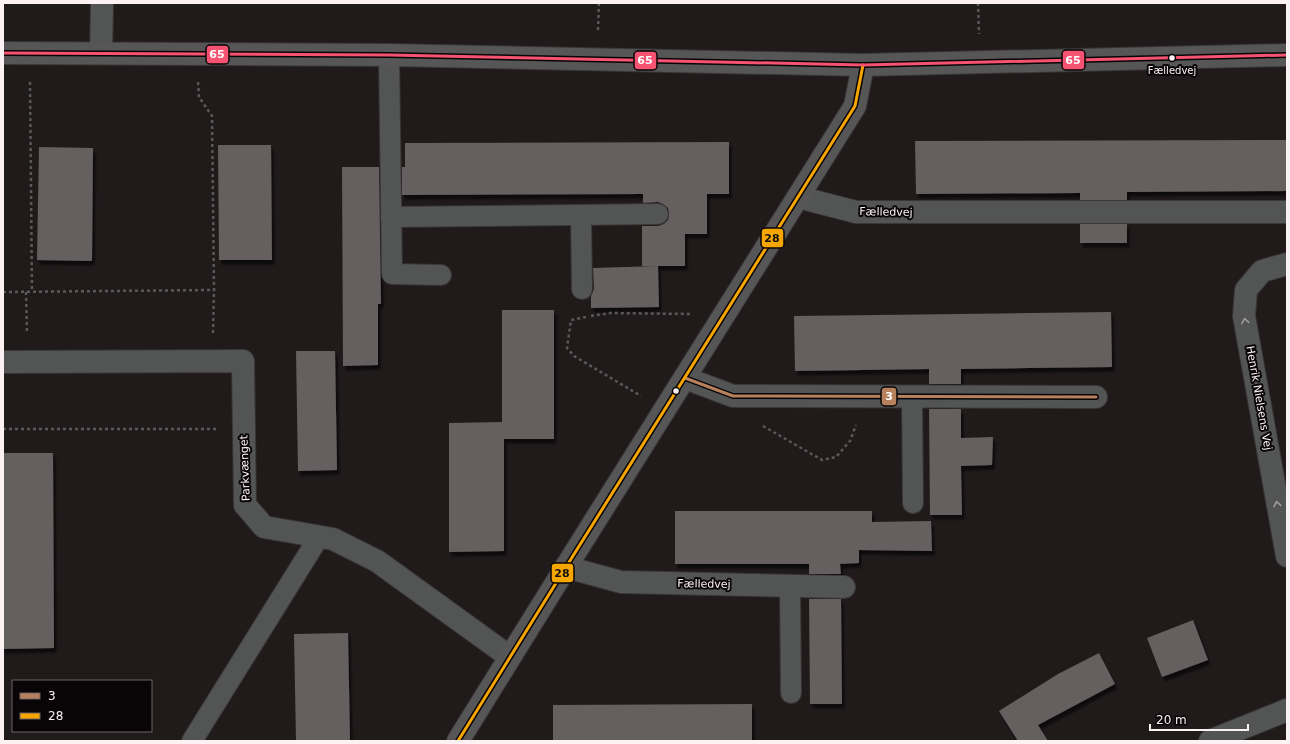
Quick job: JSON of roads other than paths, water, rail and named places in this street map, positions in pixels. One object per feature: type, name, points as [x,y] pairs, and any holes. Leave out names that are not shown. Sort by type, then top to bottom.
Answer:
[{"type":"street","points":[[101,53],[102,3]]},
{"type":"street","points":[[3,53],[389,55],[863,65],[1287,55]]},
{"type":"street","points":[[458,741],[855,106],[863,65]]},
{"type":"street","name":"Fælledvej","points":[[798,197],[856,212],[1287,212]]},
{"type":"street","name":"Henrik Nielsens Vej","points":[[1287,264],[1262,271],[1246,290],[1244,316],[1287,556]]},
{"type":"street","name":"Parkvænget","points":[[3,362],[243,361],[245,505],[264,527],[333,539],[377,561],[510,657]]},
{"type":"street","points":[[684,378],[733,396],[1096,397]]},
{"type":"street","name":"Fælledvej","points":[[566,567],[621,582],[844,587]]},
{"type":"street","points":[[1210,741],[1287,710]]},
{"type":"lane","points":[[389,55],[392,274],[441,275]]},
{"type":"lane","points":[[391,217],[658,214]]},
{"type":"lane","points":[[581,215],[582,289]]},
{"type":"lane","points":[[912,397],[913,503]]},
{"type":"lane","points":[[192,741],[319,537]]},
{"type":"lane","points":[[790,586],[791,693]]},
{"type":"place","name":"Fælledvej","points":[[1172,58]]}]
